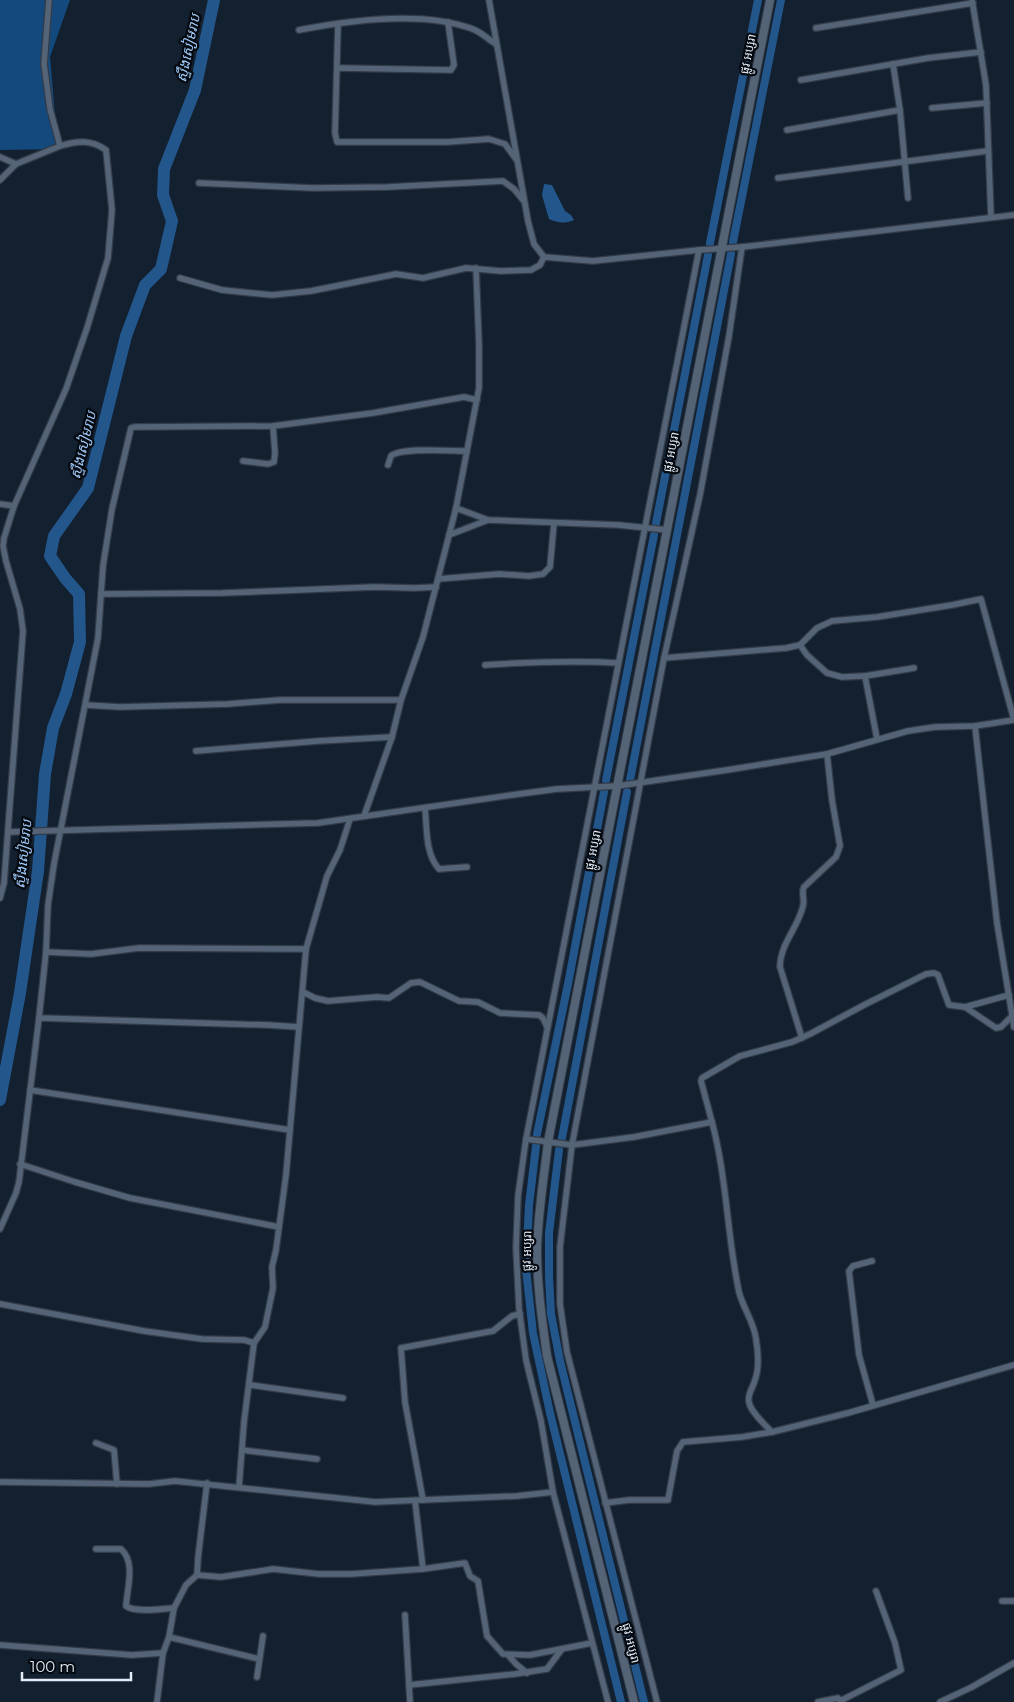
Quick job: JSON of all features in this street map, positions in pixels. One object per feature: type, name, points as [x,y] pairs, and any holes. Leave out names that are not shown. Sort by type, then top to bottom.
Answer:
[{"type":"street","points":[[49,0],[44,64],[50,109],[60,146]]},
{"type":"street","points":[[489,0],[524,202],[534,244],[544,257],[593,261],[883,232],[1014,215]]},
{"type":"street","name":"ផ្លូវ អប្សរា","points":[[634,1702],[547,1356],[540,1306],[537,1248],[540,1204],[548,1142],[770,0]]},
{"type":"street","points":[[816,28],[972,1],[987,103],[987,151],[991,217]]},
{"type":"street","points":[[300,30],[367,20],[402,19],[448,22],[480,32],[496,44]]},
{"type":"street","points":[[337,68],[451,70],[454,65],[448,22]]},
{"type":"street","points":[[338,24],[336,142],[447,142],[489,139],[505,144],[518,163]]},
{"type":"street","points":[[801,80],[942,56],[981,52]]},
{"type":"street","points":[[893,64],[900,110],[908,198]]},
{"type":"street","points":[[932,108],[987,103]]},
{"type":"street","points":[[787,130],[900,110]]},
{"type":"street","points":[[0,180],[16,164],[60,146],[94,142],[106,150],[112,210],[110,244],[104,272],[66,389],[14,506],[6,530],[4,546],[6,561],[20,609],[23,631],[8,832],[0,898]]},
{"type":"street","points":[[778,178],[987,151]]},
{"type":"street","points":[[0,157],[16,164]]},
{"type":"street","points":[[198,183],[313,188],[398,187],[504,181],[514,189],[524,202]]},
{"type":"street","points":[[657,1702],[567,1352],[560,1304],[560,1247],[572,1145],[664,658],[700,495],[729,336],[742,247]]},
{"type":"street","points":[[608,1702],[553,1492],[541,1421],[526,1360],[520,1314],[516,1248],[518,1196],[526,1139],[547,1027],[699,250]]},
{"type":"street","points":[[180,278],[222,290],[272,294],[311,291],[396,274],[423,278],[454,270],[476,268],[501,271],[531,270],[540,265],[544,257]]},
{"type":"street","points":[[364,816],[392,737],[401,700],[423,637],[456,508],[479,388],[476,268]]},
{"type":"street","points":[[0,1229],[16,1193],[39,1018],[46,952],[48,905],[58,832],[86,705],[98,638],[103,566],[112,510],[131,428],[134,426],[272,426],[373,413],[464,398],[477,400]]},
{"type":"street","points":[[243,461],[268,464],[274,462],[272,426]]},
{"type":"street","points":[[388,465],[391,456],[398,452],[432,450],[467,451]]},
{"type":"street","points":[[0,504],[14,506]]},
{"type":"street","points":[[456,508],[488,520],[619,525],[667,530]]},
{"type":"street","points":[[449,534],[488,520]]},
{"type":"street","points":[[438,580],[499,574],[529,576],[543,574],[550,567],[554,523]]},
{"type":"street","points":[[101,594],[222,593],[264,590],[436,587]]},
{"type":"street","points":[[8,832],[318,823],[519,794],[594,786],[617,786],[827,754],[908,731],[936,727],[976,726],[1014,720],[981,599],[952,606],[877,617],[832,621],[817,628],[800,646],[664,658]]},
{"type":"street","points":[[800,646],[827,673],[842,677],[865,676],[914,668]]},
{"type":"street","points":[[485,666],[558,661],[618,663]]},
{"type":"street","points":[[865,676],[877,739]]},
{"type":"street","points":[[86,705],[120,707],[228,704],[280,700],[401,700]]},
{"type":"street","points":[[976,726],[994,896],[1011,992],[1014,1027]]},
{"type":"street","points":[[196,751],[318,740],[392,737]]},
{"type":"street","points":[[802,1038],[780,966],[780,960],[783,948],[802,909],[804,887],[836,857],[840,846],[827,754]]},
{"type":"street","points":[[425,808],[431,857],[435,865],[439,869],[467,867]]},
{"type":"street","points":[[239,1487],[244,1422],[254,1343],[262,1334],[267,1323],[273,1288],[272,1267],[286,1175],[306,949],[327,876],[340,850],[350,819]]},
{"type":"street","points":[[46,952],[90,954],[149,948],[306,949]]},
{"type":"street","points":[[772,1432],[750,1407],[748,1401],[748,1396],[756,1380],[756,1340],[754,1329],[740,1292],[717,1146],[701,1081],[702,1078],[740,1056],[802,1038],[922,975],[936,974],[940,978],[949,1005],[965,1007],[1011,992]]},
{"type":"street","points":[[303,992],[315,998],[328,1001],[377,997],[389,998],[410,983],[420,982],[459,1000],[478,1002],[500,1013],[539,1015],[543,1018],[547,1027]]},
{"type":"street","points":[[965,1007],[996,1028],[1001,1027],[1012,1016]]},
{"type":"street","points":[[39,1018],[258,1024],[299,1027]]},
{"type":"street","points":[[30,1090],[290,1130]]},
{"type":"street","points":[[526,1139],[572,1145],[662,1132],[712,1122]]},
{"type":"street","points":[[20,1164],[130,1198],[279,1227]]},
{"type":"street","points":[[872,1261],[853,1266],[849,1271],[859,1355],[873,1405]]},
{"type":"street","points":[[0,1304],[144,1331],[202,1338],[244,1340],[254,1343]]},
{"type":"street","points":[[423,1500],[408,1428],[401,1348],[493,1331],[512,1316],[520,1314]]},
{"type":"street","points":[[606,1503],[629,1500],[668,1500],[677,1451],[683,1442],[742,1437],[772,1432],[1014,1365]]},
{"type":"street","points":[[250,1385],[343,1398]]},
{"type":"street","points":[[96,1444],[114,1450],[117,1484]]},
{"type":"street","points":[[242,1450],[317,1459]]},
{"type":"street","points":[[0,1482],[149,1484],[175,1481],[375,1502],[516,1496],[553,1492]]},
{"type":"street","points":[[157,1702],[163,1653],[169,1637],[174,1608],[186,1585],[197,1575],[207,1483]]},
{"type":"street","points":[[415,1501],[423,1569]]},
{"type":"street","points":[[96,1549],[121,1549],[125,1552],[129,1564],[126,1606],[129,1609],[174,1608]]},
{"type":"street","points":[[197,1575],[221,1577],[273,1569],[319,1574],[351,1574],[423,1569],[465,1563],[470,1576],[478,1581],[487,1636],[503,1654],[509,1656],[527,1673]]},
{"type":"street","points":[[818,1702],[836,1698],[840,1698],[842,1701],[901,1670],[895,1643],[876,1591]]},
{"type":"street","points":[[1002,1601],[1014,1601]]},
{"type":"street","points":[[406,1616],[410,1702]]},
{"type":"street","points":[[257,1677],[258,1659],[263,1636]]},
{"type":"street","points":[[169,1637],[258,1659]]},
{"type":"street","points":[[509,1656],[516,1654],[530,1655],[592,1643]]},
{"type":"street","points":[[0,1645],[132,1655],[163,1653]]},
{"type":"street","points":[[409,1685],[527,1673],[548,1669],[562,1649]]},
{"type":"street","points":[[940,1702],[972,1687],[1014,1663]]},
{"type":"shaded area","points":[[0,0],[70,0],[50,57],[58,149],[0,150]]},
{"type":"shaded area","points":[[544,184],[552,185],[565,211],[574,220],[561,222],[549,219],[542,195]]},
{"type":"waterway","name":"ស្ទឹងសៀមរាប","points":[[0,1100],[20,993],[38,871],[45,774],[53,728],[66,694],[80,642],[79,594],[50,556],[54,536],[88,488],[126,336],[145,285],[161,269],[172,221],[163,195],[164,169],[195,90],[214,0]]},
{"type":"waterway","points":[[710,243],[758,0]]},
{"type":"waterway","points":[[733,242],[781,0]]},
{"type":"waterway","points":[[630,780],[731,254]]},
{"type":"waterway","points":[[656,523],[708,255]]},
{"type":"waterway","points":[[606,780],[654,535]]},
{"type":"waterway","points":[[537,1134],[568,984],[604,792]]},
{"type":"waterway","points":[[562,1138],[627,792]]},
{"type":"waterway","points":[[536,1146],[529,1205],[526,1269],[533,1333],[550,1413],[621,1702]]},
{"type":"waterway","points":[[559,1150],[549,1233],[551,1314],[560,1361],[644,1702]]}]
